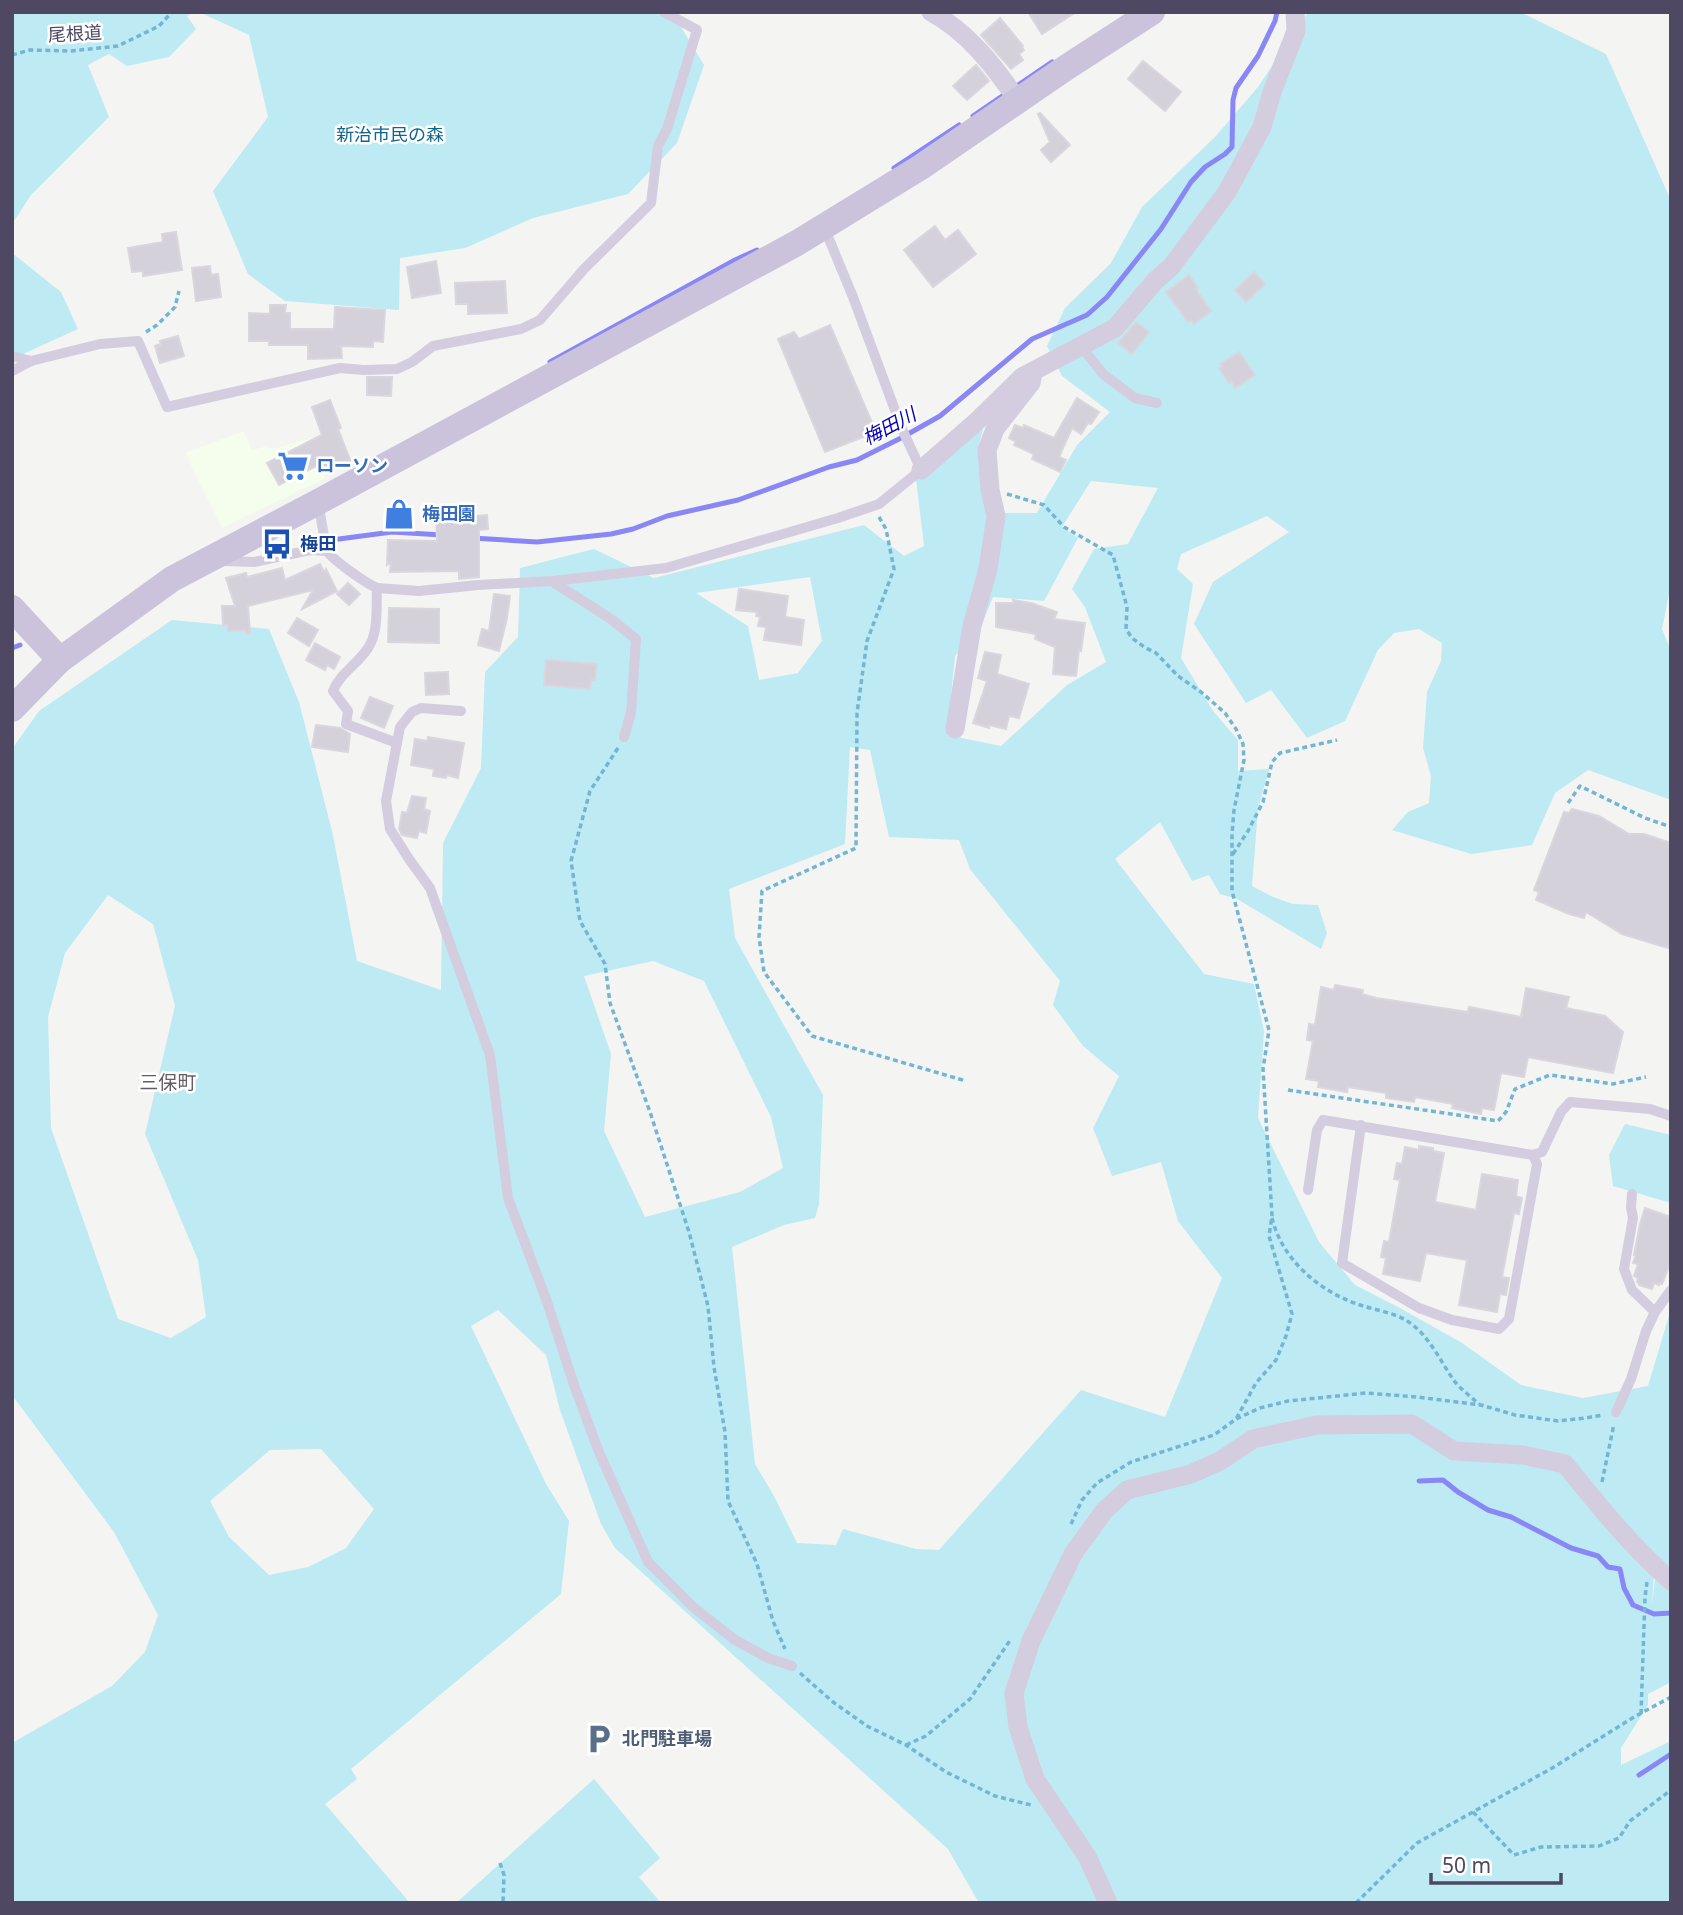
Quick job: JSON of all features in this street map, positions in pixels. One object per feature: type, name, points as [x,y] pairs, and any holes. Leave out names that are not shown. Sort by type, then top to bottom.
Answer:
[{"type":"street","points":[[931,12],[945,20],[973,44],[998,71],[1013,93]]},
{"type":"street","points":[[12,709],[60,660],[172,579],[797,243],[921,167],[1013,93],[1152,12]]},
{"type":"street","points":[[921,470],[1022,377],[1115,328],[1155,281],[1171,267],[1227,192],[1262,127],[1272,92],[1296,31],[1295,12]]},
{"type":"street","points":[[954,729],[972,626],[988,569],[996,516],[990,490],[987,450],[995,429],[1031,383],[1034,371]]},
{"type":"street","points":[[12,608],[60,660]]},
{"type":"street","points":[[1108,1903],[1088,1858],[1035,1779],[1018,1727],[1014,1693],[1031,1641],[1073,1555],[1104,1511],[1127,1490],[1191,1474],[1220,1461],[1253,1439],[1317,1425],[1412,1424],[1454,1451],[1523,1455],[1565,1464],[1597,1505],[1650,1563],[1671,1581]]},
{"type":"lane","points":[[12,371],[31,361],[100,344],[138,341],[167,407],[340,368],[397,369],[412,362],[433,346],[521,329],[540,320],[584,269],[651,203],[659,146],[667,130],[697,30],[664,12]]},
{"type":"lane","points":[[318,502],[327,550],[371,586],[419,591],[552,582],[666,568],[874,506],[921,470],[902,429],[853,297],[823,227]]},
{"type":"lane","points":[[1080,345],[1103,374],[1135,398],[1157,403]]},
{"type":"lane","points":[[12,356],[31,361]]},
{"type":"lane","points":[[206,561],[254,562],[301,551],[327,550]]},
{"type":"lane","points":[[552,582],[611,619],[636,639],[631,713],[624,737]]},
{"type":"lane","points":[[377,588],[375,634],[369,649],[336,682],[333,691],[348,711],[346,724],[397,743]]},
{"type":"lane","points":[[461,711],[421,708],[412,712],[400,727],[386,801],[390,829],[429,888],[490,1055],[508,1198],[599,1452],[648,1562],[693,1607],[735,1640],[768,1658],[792,1666]]},
{"type":"lane","points":[[1308,1190],[1317,1130],[1323,1120],[1533,1155],[1542,1152],[1561,1112],[1570,1102],[1650,1109],[1671,1116]]},
{"type":"lane","points":[[1361,1125],[1342,1263],[1419,1308],[1452,1320],[1499,1329],[1509,1319],[1536,1164],[1533,1155]]},
{"type":"lane","points":[[1632,1194],[1630,1207],[1633,1218],[1624,1269],[1632,1290],[1654,1312]]},
{"type":"lane","points":[[1616,1412],[1631,1379],[1654,1312],[1671,1290]]},
{"type":"path","name":"尾根道","points":[[12,55],[30,50],[71,51],[118,46],[159,26],[172,12]]},
{"type":"path","points":[[138,341],[175,307],[179,291]]},
{"type":"path","points":[[1019,497],[1044,505],[1064,527],[1113,555],[1126,607],[1126,629],[1132,638],[1144,648],[1156,653],[1178,676],[1225,713],[1237,729],[1243,744],[1244,760],[1234,810],[1232,891],[1269,1030],[1263,1069],[1272,1216],[1286,1253],[1309,1276],[1340,1298],[1401,1317],[1414,1326],[1457,1384],[1480,1405]]},
{"type":"path","points":[[874,506],[886,529],[894,569],[867,641],[857,713],[856,848],[762,891],[759,937],[762,961],[764,972],[812,1036],[966,1081]]},
{"type":"path","points":[[624,737],[590,791],[571,861],[580,921],[605,964],[610,1003],[650,1112],[689,1232],[708,1306],[724,1432],[728,1501],[757,1563],[773,1621],[792,1666],[833,1702],[867,1726],[906,1745],[946,1772],[995,1796],[1031,1805]]},
{"type":"path","points":[[1232,856],[1263,802],[1272,762],[1280,753],[1336,740]]},
{"type":"path","points":[[1568,803],[1580,786],[1645,818],[1671,827]]},
{"type":"path","points":[[1288,1090],[1498,1121],[1507,1112],[1515,1089],[1550,1076],[1613,1084],[1646,1077]]},
{"type":"path","points":[[1236,1419],[1256,1383],[1276,1360],[1292,1314],[1269,1236],[1272,1216]]},
{"type":"path","points":[[1071,1524],[1082,1500],[1097,1483],[1131,1462],[1214,1435],[1236,1419],[1260,1408],[1288,1401],[1366,1393],[1480,1405],[1515,1415],[1558,1421],[1585,1419],[1616,1412],[1597,1505]]},
{"type":"path","points":[[1641,1714],[1645,1597],[1650,1563]]},
{"type":"path","points":[[906,1745],[926,1736],[970,1699],[1012,1638]]},
{"type":"path","points":[[1356,1903],[1417,1843],[1671,1698]]},
{"type":"path","points":[[1472,1812],[1514,1855],[1541,1847],[1600,1846],[1619,1838],[1630,1822],[1671,1790]]},
{"type":"path","points":[[500,1863],[504,1875],[503,1903]]},
{"type":"shaded area","points":[[244,431],[252,450],[264,447],[274,449],[306,439],[326,478],[222,528],[185,453]]},
{"type":"green space","points":[[12,12],[194,12],[187,16],[196,29],[169,57],[127,66],[109,54],[88,65],[109,117],[31,195],[12,224]]},
{"type":"green space","name":"新治市民の森","points":[[199,12],[672,12],[704,65],[677,143],[628,194],[533,218],[465,248],[400,258],[399,310],[285,301],[248,274],[213,191],[268,117],[249,35]]},
{"type":"green space","points":[[1308,12],[1520,12],[1606,54],[1671,201],[1671,584],[1662,629],[1671,651],[1671,800],[1588,770],[1555,793],[1532,845],[1471,854],[1392,830],[1408,812],[1429,803],[1431,776],[1423,748],[1427,692],[1441,661],[1442,643],[1419,629],[1394,633],[1378,650],[1345,721],[1307,738],[1271,690],[1246,703],[1194,624],[1213,582],[1289,532],[1267,516],[1181,554],[1177,569],[1193,584],[1181,658],[1213,711],[1238,740],[1238,771],[1269,769],[1258,809],[1252,886],[1293,904],[1318,905],[1327,933],[1321,949],[1237,899],[1220,894],[1209,875],[1192,881],[1160,822],[1115,859],[1204,974],[1254,984],[1264,1031],[1258,1118],[1319,1242],[1355,1285],[1462,1343],[1521,1385],[1583,1398],[1648,1386],[1671,1309],[1671,1569],[1654,1572],[1652,1606],[1655,1579],[1671,1587],[1671,1682],[1648,1694],[1648,1705],[1621,1748],[1621,1765],[1671,1741],[1671,1903],[979,1903],[948,1849],[615,1548],[601,1524],[560,1410],[546,1355],[498,1310],[471,1326],[546,1484],[569,1521],[561,1594],[351,1769],[357,1779],[325,1804],[410,1903],[12,1903],[12,1743],[112,1686],[145,1652],[158,1615],[114,1532],[12,1395],[12,749],[39,711],[172,620],[269,629],[299,702],[333,835],[357,961],[441,990],[443,843],[481,768],[485,672],[518,637],[520,568],[594,549],[654,578],[864,525],[904,556],[924,546],[916,479],[986,418],[979,444],[991,513],[1037,513],[1077,445],[1110,412],[1062,376],[1047,346],[1065,308],[1111,263],[1142,207],[1216,136],[1258,87]],"holes":[[[1091,481],[1158,488],[1128,544],[1094,549],[1072,589],[1085,607],[1106,662],[1067,685],[1001,746],[947,735],[955,656],[981,626],[993,597],[1044,601],[1078,538],[1062,527]],[[810,577],[822,641],[798,673],[759,680],[748,626],[696,593]],[[850,747],[870,750],[889,837],[959,840],[970,869],[1060,981],[1053,1005],[1083,1046],[1119,1076],[1093,1128],[1112,1176],[1161,1162],[1178,1221],[1222,1278],[1165,1417],[1081,1390],[939,1550],[916,1549],[843,1529],[836,1545],[797,1543],[755,1464],[732,1247],[784,1225],[815,1218],[819,1204],[823,1095],[735,938],[729,889],[845,844]],[[108,895],[153,924],[175,1006],[145,1134],[198,1260],[206,1317],[171,1338],[118,1319],[51,1128],[48,1017],[65,953]],[[653,961],[704,981],[771,1117],[783,1168],[740,1192],[645,1217],[604,1131],[611,1054],[584,976]],[[321,1449],[374,1509],[346,1548],[308,1567],[269,1575],[229,1537],[210,1501],[270,1450]]]},
{"type":"green space","points":[[12,253],[61,292],[78,329],[12,359]]},
{"type":"green space","points":[[1625,1124],[1671,1135],[1671,1203],[1613,1186],[1609,1155]]},
{"type":"green space","points":[[594,1779],[660,1858],[639,1877],[661,1903],[456,1903]]},
{"type":"building","points":[[1028,12],[1076,12],[1042,34]]},
{"type":"building","points":[[1000,18],[1024,50],[1019,54],[1023,60],[1011,69],[981,35]]},
{"type":"building","points":[[1143,61],[1181,92],[1165,111],[1128,79]]},
{"type":"building","points":[[976,65],[989,81],[967,100],[953,86]]},
{"type":"building","points":[[1040,113],[1070,145],[1051,162],[1041,150],[1050,142],[1038,114]]},
{"type":"building","points":[[935,226],[945,240],[958,230],[976,254],[933,287],[904,250]]},
{"type":"building","points":[[176,232],[182,270],[143,276],[143,271],[132,272],[128,248],[163,242],[162,234]]},
{"type":"building","points":[[436,261],[441,293],[412,298],[407,267]]},
{"type":"building","points":[[210,266],[211,275],[218,274],[221,297],[196,301],[192,268]]},
{"type":"building","points":[[1254,272],[1265,284],[1246,302],[1235,290]]},
{"type":"building","points":[[1189,275],[1211,311],[1194,324],[1191,320],[1188,322],[1166,292]]},
{"type":"building","points":[[505,281],[507,313],[468,314],[468,304],[456,304],[455,283]]},
{"type":"building","points":[[270,305],[286,305],[285,313],[290,313],[290,329],[334,329],[335,307],[385,310],[383,342],[373,341],[373,347],[341,346],[342,358],[308,359],[308,345],[269,345],[269,341],[249,341],[249,313],[270,314]]},
{"type":"building","points":[[1136,322],[1149,332],[1132,354],[1118,343]]},
{"type":"building","points":[[830,325],[876,432],[825,452],[778,339],[794,332],[799,339]]},
{"type":"building","points":[[178,336],[184,356],[160,363],[155,346],[161,344],[160,341]]},
{"type":"building","points":[[1239,352],[1255,375],[1235,388],[1219,368],[1222,367],[1220,364]]},
{"type":"building","points":[[367,377],[392,377],[391,396],[367,395]]},
{"type":"building","points":[[1077,398],[1099,412],[1081,434],[1072,428],[1059,457],[1066,460],[1060,472],[1032,459],[1034,454],[1014,445],[1016,442],[1009,438],[1015,425],[1023,428],[1024,425],[1054,438]]},
{"type":"building","points":[[330,400],[351,462],[326,472],[322,463],[279,485],[267,463],[322,435],[312,407]]},
{"type":"building","points":[[487,515],[488,529],[479,530],[479,577],[459,579],[459,571],[390,572],[391,562],[387,565],[388,540],[437,541],[436,517]]},
{"type":"building","points":[[320,564],[324,572],[326,569],[337,591],[302,609],[313,590],[248,606],[250,633],[246,634],[244,630],[228,631],[227,625],[223,625],[222,606],[235,606],[226,578],[246,573],[247,577],[282,568],[285,580]]},
{"type":"building","points":[[348,583],[360,594],[349,605],[337,594]]},
{"type":"building","points":[[739,589],[788,596],[785,617],[804,620],[801,645],[764,640],[766,627],[758,626],[760,617],[756,616],[757,612],[736,610]]},
{"type":"building","points":[[494,594],[510,596],[499,651],[478,645],[482,629],[489,631]]},
{"type":"building","points":[[1013,600],[1057,612],[1054,619],[1085,623],[1076,676],[1053,674],[1055,647],[1035,639],[1036,634],[996,627],[996,603],[1013,603]]},
{"type":"building","points":[[389,608],[439,609],[439,643],[388,642]]},
{"type":"building","points":[[297,618],[318,630],[309,646],[288,633]]},
{"type":"building","points":[[315,643],[340,657],[334,669],[327,665],[325,670],[306,660]]},
{"type":"building","points":[[985,652],[1001,655],[997,674],[1029,684],[1019,718],[1009,716],[1006,729],[973,723],[987,681],[978,678]]},
{"type":"building","points":[[546,660],[597,664],[595,680],[591,680],[590,689],[544,685]]},
{"type":"building","points":[[448,672],[449,694],[426,695],[425,673]]},
{"type":"building","points":[[370,697],[393,706],[384,728],[361,718]]},
{"type":"building","points":[[316,725],[340,728],[350,734],[348,752],[312,747]]},
{"type":"building","points":[[428,737],[464,743],[458,778],[447,775],[446,778],[433,776],[434,769],[411,765],[415,739],[427,741]]},
{"type":"building","points":[[412,796],[426,798],[424,809],[430,811],[426,833],[419,831],[417,838],[402,835],[399,829],[402,812],[407,813]]},
{"type":"building","points":[[1572,809],[1599,816],[1629,834],[1644,834],[1671,843],[1671,949],[1622,934],[1586,912],[1584,918],[1536,900],[1539,892],[1534,890],[1564,812],[1569,813]]},
{"type":"building","points":[[1335,985],[1363,990],[1362,994],[1376,998],[1468,1012],[1469,1007],[1521,1017],[1526,988],[1569,997],[1566,1008],[1605,1016],[1623,1032],[1613,1073],[1528,1057],[1524,1077],[1501,1073],[1494,1110],[1482,1108],[1481,1114],[1452,1108],[1453,1104],[1415,1097],[1414,1102],[1386,1098],[1386,1093],[1348,1087],[1347,1092],[1318,1087],[1319,1081],[1306,1079],[1313,1041],[1307,1040],[1309,1024],[1315,1025],[1321,987],[1334,990]]},
{"type":"building","points":[[1419,1146],[1444,1153],[1435,1202],[1476,1210],[1482,1174],[1518,1180],[1516,1196],[1522,1198],[1519,1214],[1514,1213],[1502,1277],[1509,1278],[1506,1295],[1500,1294],[1497,1312],[1459,1305],[1467,1260],[1426,1253],[1420,1281],[1383,1274],[1386,1258],[1381,1257],[1384,1241],[1389,1242],[1400,1180],[1394,1179],[1397,1163],[1402,1164],[1405,1147],[1419,1150]]},
{"type":"building","points":[[1645,1208],[1671,1217],[1671,1261],[1662,1284],[1654,1283],[1652,1289],[1639,1285],[1638,1278],[1634,1276],[1638,1264],[1633,1263],[1634,1255]]},
{"type":"waterway","name":"梅田川","points":[[472,538],[537,542],[633,529],[667,516],[738,500],[829,467],[857,460],[940,416],[1032,339],[1087,315],[1107,297],[1161,229],[1191,182],[1205,167],[1232,147],[1233,100],[1236,88],[1258,56],[1277,12]]},
{"type":"waterway","points":[[973,116],[1052,62]]},
{"type":"waterway","points":[[894,168],[959,125]]},
{"type":"waterway","points":[[550,362],[757,250]]},
{"type":"waterway","name":"梅田川","points":[[316,542],[392,532],[442,535]]},
{"type":"waterway","points":[[12,648],[20,645]]},
{"type":"waterway","points":[[1419,1481],[1443,1480],[1488,1510],[1511,1517],[1571,1548],[1598,1556],[1608,1567],[1620,1569],[1624,1588],[1633,1605],[1654,1614],[1671,1613]]},
{"type":"waterway","points":[[1639,1775],[1671,1754]]},
{"type":"place","name":"ローソン","points":[[293,466]]},
{"type":"place","name":"梅田園","points":[[399,514]]},
{"type":"place","name":"梅田","points":[[277,544]]},
{"type":"place","name":"北門駐車場","points":[[599,1739]]},
{"type":"district","name":"三保町","points":[[168,1082]]}]
